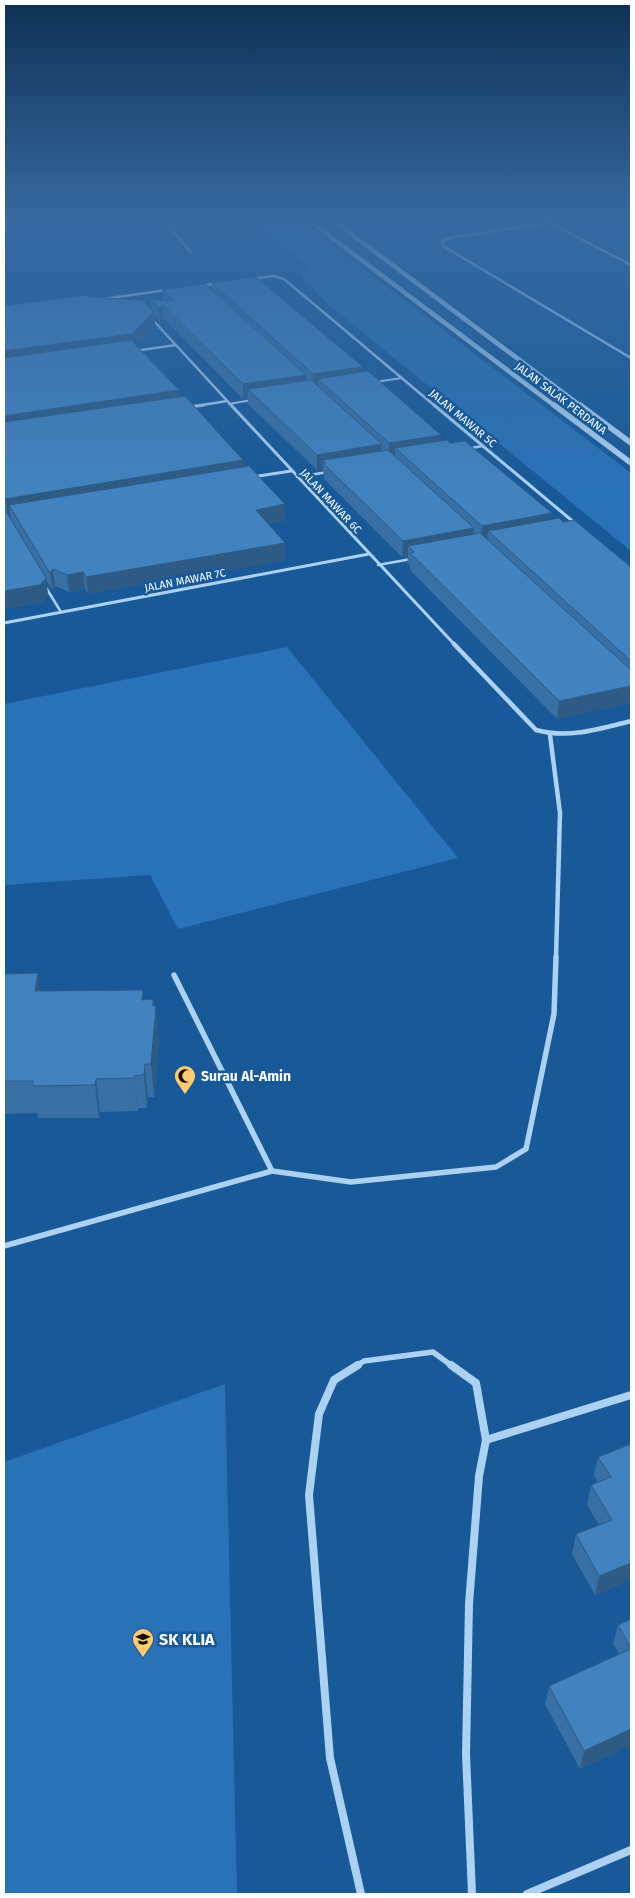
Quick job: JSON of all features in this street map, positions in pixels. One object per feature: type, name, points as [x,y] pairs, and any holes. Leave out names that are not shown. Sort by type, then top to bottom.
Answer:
[{"type":"street","name":"JALAN MAWAR 5C","points":[[322,311],[580,527]]},
{"type":"street","name":"JALAN SALAK PERDANA","points":[[429,311],[631,463]]},
{"type":"street","name":"JALAN SALAK PERDANA","points":[[453,311],[631,443]]},
{"type":"street","points":[[551,311],[631,358]]},
{"type":"street","name":"JALAN MAWAR 6C","points":[[150,317],[520,716],[536,730],[550,735]]},
{"type":"street","points":[[128,352],[176,345]]},
{"type":"street","points":[[188,407],[228,402]]},
{"type":"street","points":[[242,479],[291,471]]},
{"type":"street","name":"JALAN MAWAR 7C","points":[[4,622],[369,554]]},
{"type":"street","points":[[4,1246],[272,1171],[351,1182],[496,1167],[526,1149],[554,1014],[560,813],[550,735],[568,735],[631,721]]},
{"type":"street","points":[[174,975],[272,1171]]},
{"type":"street","points":[[361,1894],[330,1758],[310,1495],[319,1414],[334,1380],[364,1361],[433,1352],[476,1383],[486,1440],[479,1476],[469,1604],[466,1754],[472,1894]]},
{"type":"street","points":[[486,1440],[631,1395]]},
{"type":"street","points":[[526,1894],[631,1850]]},
{"type":"lane","points":[[366,383],[402,378]]},
{"type":"lane","points":[[228,402],[257,400]]},
{"type":"lane","points":[[464,449],[483,446]]},
{"type":"lane","points":[[297,477],[334,471]]},
{"type":"lane","points":[[571,529],[580,527]]},
{"type":"lane","points":[[378,565],[415,558]]},
{"type":"lane","points":[[41,578],[61,612]]},
{"type":"shaded area","points":[[336,311],[418,311],[631,473],[631,551]]},
{"type":"shaded area","points":[[287,647],[458,858],[178,929],[150,875],[4,885],[4,704]]},
{"type":"shaded area","name":"SK KLIA","points":[[225,1384],[237,1894],[4,1894],[4,1462]]},
{"type":"building","points":[[4,311],[154,312],[132,334],[4,351]]},
{"type":"building","points":[[169,311],[234,311],[306,375],[243,384]]},
{"type":"building","points":[[243,311],[296,311],[363,367],[313,374]]},
{"type":"building","points":[[131,340],[179,390],[4,416],[4,358]]},
{"type":"building","points":[[368,371],[441,435],[389,443],[318,379]]},
{"type":"building","points":[[311,380],[382,444],[317,455],[248,389]]},
{"type":"building","points":[[185,396],[243,460],[4,498],[4,422]]},
{"type":"building","points":[[447,440],[450,443],[465,441],[552,513],[482,526],[395,448]]},
{"type":"building","points":[[388,450],[474,528],[403,541],[324,464],[326,463],[323,460]]},
{"type":"building","points":[[249,466],[285,504],[256,510],[285,543],[86,577],[83,572],[67,575],[53,569],[50,573],[9,505]]},
{"type":"building","points":[[4,508],[46,578],[40,585],[4,591]]},
{"type":"building","points":[[559,518],[563,522],[574,520],[631,567],[631,661],[488,531]]},
{"type":"building","points":[[480,533],[631,670],[631,686],[559,701],[410,553],[414,552],[408,546]]},
{"type":"building","points":[[38,973],[35,991],[143,990],[142,1000],[153,999],[153,1006],[156,1006],[151,1064],[145,1064],[144,1075],[134,1076],[134,1078],[96,1079],[95,1085],[33,1086],[33,1081],[4,1081],[4,974]]},
{"type":"building","points":[[631,1444],[631,1563],[599,1576],[576,1534],[612,1520],[591,1485],[611,1477],[598,1457]]},
{"type":"building","points":[[631,1619],[631,1648],[618,1625]]},
{"type":"building","points":[[631,1649],[631,1729],[584,1751],[549,1686]]},
{"type":"place","name":"Surau Al-Amin","points":[[185,1095]]},
{"type":"place","name":"SK KLIA","points":[[143,1658]]}]
